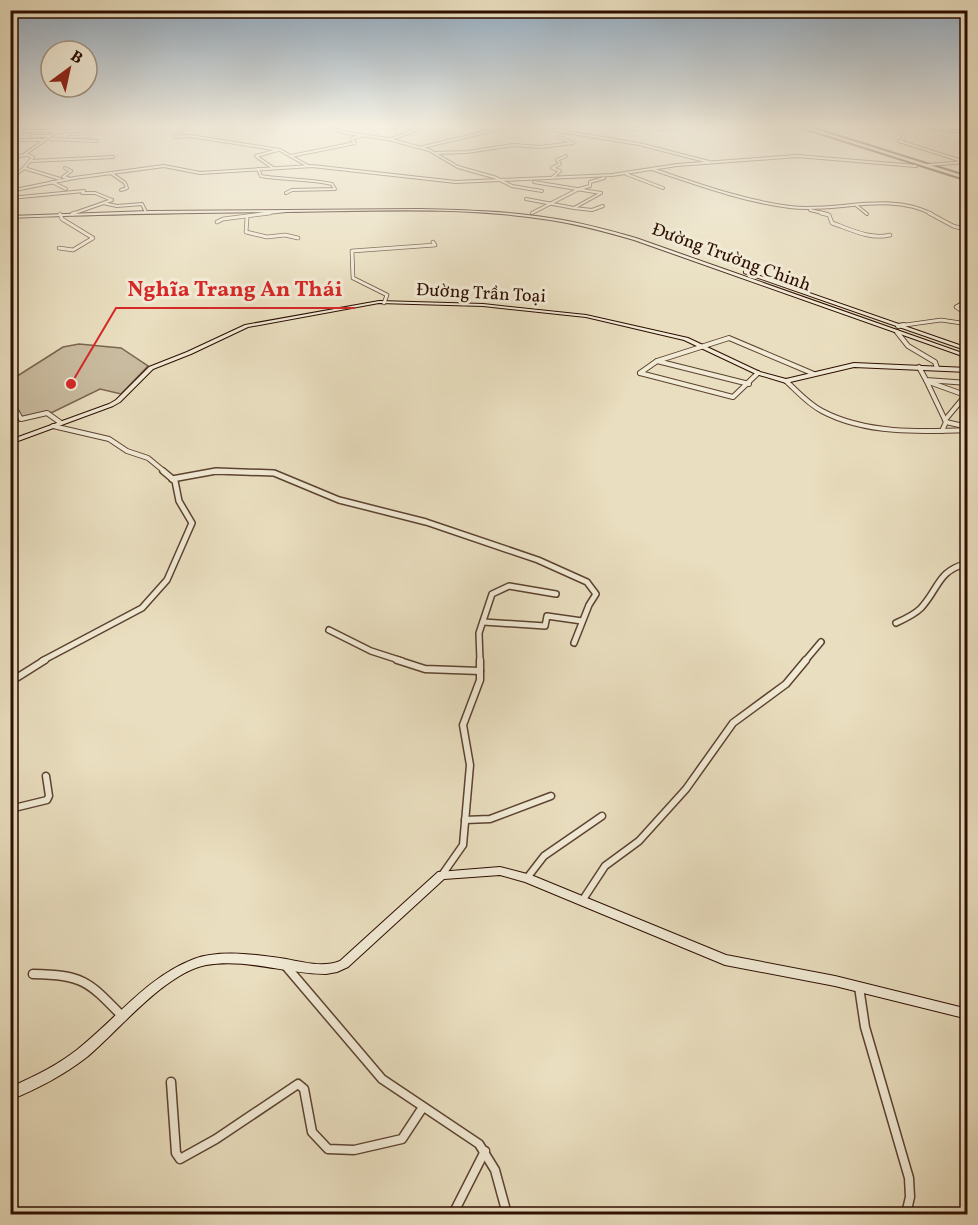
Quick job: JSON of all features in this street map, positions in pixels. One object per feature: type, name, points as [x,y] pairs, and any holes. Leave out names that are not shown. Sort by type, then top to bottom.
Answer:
[{"type":"main road","name":"Đường Trường Chinh","points":[[10,216],[74,212],[425,207],[532,213],[584,221],[636,235],[968,350]]},
{"type":"main road","name":"Đường Trường Chinh","points":[[147,211],[495,211],[569,222],[629,237],[968,357]]},
{"type":"main road","name":"Đường Trường Chinh","points":[[10,216],[74,212]]},
{"type":"main road","points":[[629,237],[636,235]]},
{"type":"main road","name":"Đường Trần Toại","points":[[10,441],[118,401],[153,366],[189,353],[247,326],[364,304],[483,305],[574,314],[670,335],[702,346],[758,373],[786,381],[854,365],[968,370]]},
{"type":"main road","points":[[942,348],[951,345]]},
{"type":"main road","points":[[10,1094],[51,1074],[82,1053],[173,974],[198,962],[213,959],[284,963],[327,970],[344,964],[442,875],[500,871],[527,878],[725,960],[859,987],[968,1014]]},
{"type":"street","points":[[10,191],[41,184]]},
{"type":"street","points":[[56,184],[66,189]]},
{"type":"street","points":[[121,190],[127,188],[125,184]]},
{"type":"street","points":[[286,193],[293,189],[335,189],[332,184]]},
{"type":"street","points":[[508,184],[542,191]]},
{"type":"street","points":[[549,184],[601,193],[574,208]]},
{"type":"street","points":[[532,213],[590,184]]},
{"type":"street","points":[[653,184],[663,188]]},
{"type":"street","points":[[696,184],[829,214],[832,223],[874,237],[890,236]]},
{"type":"street","points":[[555,185],[526,199],[592,210],[603,206]]},
{"type":"street","points":[[10,198],[82,191],[95,193],[112,200],[74,212]]},
{"type":"street","points":[[805,209],[888,202],[904,204],[922,209],[953,226],[968,230]]},
{"type":"street","points":[[103,203],[117,206],[140,203],[147,211]]},
{"type":"street","points":[[856,206],[867,214]]},
{"type":"street","points":[[217,222],[223,219],[247,218],[286,211]]},
{"type":"street","points":[[59,248],[69,250],[82,246],[93,238],[62,219],[60,214]]},
{"type":"street","points":[[247,218],[246,232],[267,237],[285,235],[298,238]]},
{"type":"street","points":[[384,303],[387,295],[353,278],[352,250],[435,245],[433,242]]},
{"type":"street","points":[[968,300],[956,307],[968,315]]},
{"type":"street","points":[[898,326],[941,320],[968,324]]},
{"type":"street","points":[[897,332],[910,348],[935,362],[937,368]]},
{"type":"street","points":[[758,373],[733,397],[640,373],[657,361],[731,339],[814,374]]},
{"type":"street","points":[[657,361],[748,384]]},
{"type":"street","points":[[919,367],[946,421],[968,429]]},
{"type":"street","points":[[786,381],[818,409],[828,414],[920,432],[968,429]]},
{"type":"street","points":[[927,381],[968,383]]},
{"type":"street","points":[[927,381],[966,396],[946,421],[942,431]]},
{"type":"street","points":[[931,389],[944,388]]},
{"type":"street","points":[[10,400],[21,419],[47,413],[61,423]]},
{"type":"street","points":[[10,682],[40,663],[142,608],[166,582],[178,561],[192,524],[179,501],[172,479],[148,458],[127,451],[110,439],[53,426]]},
{"type":"street","points":[[172,479],[216,471],[274,472],[339,500],[414,519],[538,560],[576,576],[594,589],[596,594],[574,643]]},
{"type":"street","points":[[896,623],[920,609],[940,576],[947,569],[968,563]]},
{"type":"street","points":[[442,875],[461,851],[470,765],[463,725],[479,687],[479,633],[492,594],[509,586],[556,594]]},
{"type":"street","points":[[483,622],[545,626],[547,616],[582,621]]},
{"type":"street","points":[[329,630],[371,651],[425,669],[480,671]]},
{"type":"street","points":[[582,901],[605,866],[639,841],[686,789],[733,723],[786,684],[821,642]]},
{"type":"street","points":[[10,809],[46,801],[48,796],[46,776]]},
{"type":"street","points":[[465,820],[490,819],[551,796]]},
{"type":"street","points":[[527,878],[544,856],[602,816]]},
{"type":"street","points":[[284,963],[382,1079],[465,1133],[485,1151],[495,1170],[507,1215]]},
{"type":"street","points":[[33,974],[68,974],[87,981],[101,991],[122,1016]]},
{"type":"street","points":[[859,987],[865,1027],[909,1178],[910,1197],[906,1215]]},
{"type":"street","points":[[171,1082],[176,1153],[180,1159],[216,1139],[298,1084],[304,1089],[312,1132],[328,1149],[354,1150],[402,1139],[423,1107]]},
{"type":"street","points":[[453,1215],[485,1151]]},
{"type":"shaded area","points":[[79,344],[121,348],[148,366],[121,394],[100,389],[53,412],[11,423],[11,380],[63,347]]},
{"type":"place","name":"Nghĩa Trang An Thái","points":[[71,384]]}]
